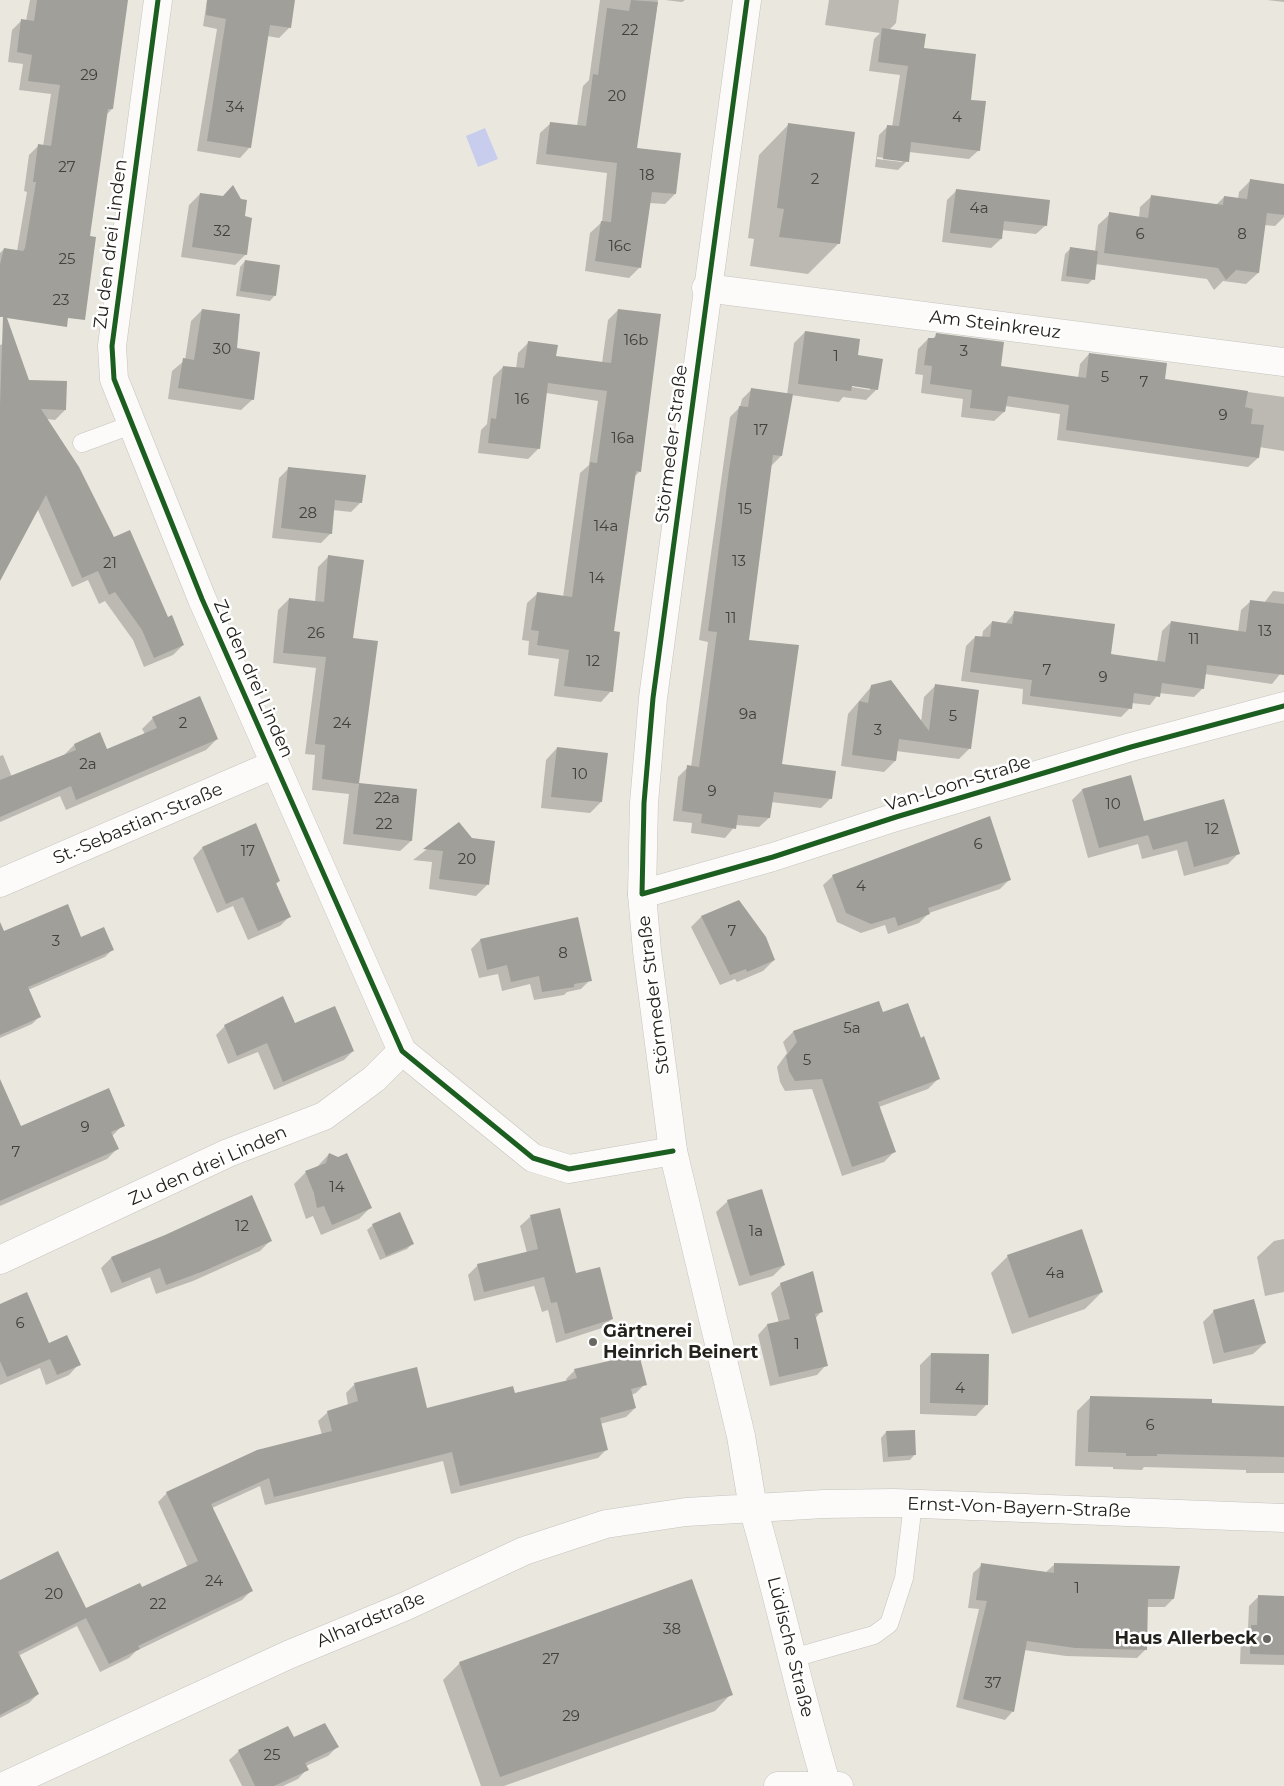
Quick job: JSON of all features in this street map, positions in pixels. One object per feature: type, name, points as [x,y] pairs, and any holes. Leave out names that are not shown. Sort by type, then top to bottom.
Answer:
[{"type":"street","name":"Zu den drei Linden","points":[[158,0],[112,346],[114,379],[202,599],[402,1052],[533,1158],[569,1170],[673,1151]]},
{"type":"street","name":"Störmeder Straße","points":[[747,0],[706,288],[653,698],[644,803],[642,894],[647,951],[673,1151],[741,1436],[753,1508]]},
{"type":"street","name":"Am Steinkreuz","points":[[706,288],[1284,362]]},
{"type":"street","name":"Van-Loon-Straße","points":[[642,894],[773,857],[896,817],[1131,747],[1284,706]]},
{"type":"street","name":"St.-Sebastian-Straße","points":[[0,883],[276,764]]},
{"type":"street","name":"Zu den drei Linden","points":[[0,1260],[228,1153],[324,1116],[374,1079],[402,1052]]},
{"type":"street","name":"Ernst-Von-Bayern-Straße","points":[[753,1508],[824,1504],[913,1504],[1284,1518]]},
{"type":"street","name":"Lüdische Straße","points":[[753,1508],[812,1738],[831,1786]]},
{"type":"street","name":"Alhardstraße","points":[[4,1786],[288,1654],[406,1606],[524,1551],[606,1524],[686,1512],[753,1508]]},
{"type":"street","points":[[778,1786],[831,1786]]},
{"type":"lane","points":[[82,443],[131,425]]},
{"type":"lane","points":[[793,1658],[874,1635],[889,1624],[904,1578],[913,1504]]},
{"type":"water","points":[[485,128],[498,159],[478,167],[466,136]]},
{"type":"building","points":[[37,0],[128,0],[113,109],[108,109],[90,236],[96,237],[85,320],[68,318],[67,327],[7,318],[29,380],[67,381],[66,410],[41,409],[79,467],[114,537],[130,530],[168,617],[172,615],[184,645],[154,658],[142,630],[115,592],[109,595],[98,571],[82,578],[46,495],[0,581],[0,405],[3,317],[0,317],[0,264],[4,248],[23,251],[25,248],[36,182],[33,182],[38,144],[51,146],[60,85],[28,81],[32,55],[17,52],[21,19],[34,21]]},
{"type":"building","points":[[207,0],[295,0],[291,28],[270,25],[251,148],[207,141],[226,19],[206,15]]},
{"type":"building","points":[[631,0],[658,2],[637,148],[681,153],[676,194],[652,192],[641,268],[595,261],[601,221],[611,222],[617,163],[546,154],[550,122],[586,126],[593,74],[598,75],[607,8],[629,11]]},
{"type":"building","points":[[882,28],[926,34],[924,48],[976,54],[971,100],[986,101],[980,151],[911,142],[909,162],[883,159],[887,125],[899,126],[908,66],[878,62]]},
{"type":"building","points":[[788,123],[855,132],[840,244],[779,237],[784,209],[777,208]]},
{"type":"building","points":[[1250,179],[1284,184],[1284,215],[1267,213],[1259,273],[1236,270],[1226,280],[1218,268],[1104,253],[1109,212],[1148,218],[1151,195],[1223,205],[1224,196],[1247,199]]},
{"type":"building","points":[[233,185],[241,199],[247,200],[245,216],[252,218],[247,255],[192,247],[200,193],[223,196]]},
{"type":"building","points":[[956,189],[1050,200],[1047,226],[1004,221],[1002,239],[950,233]]},
{"type":"building","points":[[1070,247],[1098,251],[1095,280],[1066,276]]},
{"type":"building","points":[[245,260],[280,265],[276,296],[240,291]]},
{"type":"building","points":[[202,309],[240,314],[237,348],[260,352],[254,400],[178,388],[183,358],[194,360]]},
{"type":"building","points":[[618,309],[661,314],[641,472],[636,471],[614,631],[620,632],[613,692],[564,686],[569,650],[537,645],[539,631],[531,630],[537,592],[572,597],[590,462],[597,463],[607,391],[548,383],[540,449],[488,443],[491,418],[496,419],[503,366],[524,368],[528,341],[558,345],[556,356],[611,363]]},
{"type":"building","points":[[805,331],[860,339],[858,355],[883,359],[878,390],[852,386],[851,391],[798,384]]},
{"type":"building","points":[[936,333],[1004,342],[1001,366],[1086,378],[1089,353],[1167,363],[1165,379],[1248,391],[1245,407],[1253,409],[1251,424],[1264,425],[1259,458],[1066,430],[1069,405],[1008,396],[1005,412],[970,408],[972,390],[930,384],[932,366],[924,365],[928,338],[935,338]]},
{"type":"building","points":[[751,388],[793,394],[782,456],[773,455],[749,640],[799,645],[782,764],[836,771],[832,799],[774,792],[770,818],[738,815],[736,829],[701,823],[702,814],[682,811],[687,765],[699,767],[717,632],[708,631],[729,470],[739,406],[748,407]]},
{"type":"building","points":[[288,467],[366,475],[362,503],[335,500],[332,534],[281,528]]},
{"type":"building","points":[[328,555],[364,560],[353,638],[378,641],[359,783],[417,789],[412,841],[353,834],[359,784],[322,779],[325,745],[315,744],[326,657],[283,653],[289,598],[324,602]]},
{"type":"building","points":[[1250,600],[1284,604],[1284,675],[1207,665],[1204,689],[1162,683],[1160,697],[1134,693],[1132,709],[1030,696],[1032,680],[970,672],[975,636],[990,637],[992,621],[1012,624],[1014,611],[1115,624],[1111,654],[1165,662],[1171,621],[1246,632]]},
{"type":"building","points":[[891,680],[929,731],[935,684],[979,690],[971,749],[899,739],[896,761],[852,755],[859,701],[868,703],[871,685]]},
{"type":"building","points":[[200,696],[218,739],[76,800],[71,786],[0,817],[0,780],[76,750],[74,744],[100,732],[107,749],[157,728],[152,717]]},
{"type":"building","points":[[557,747],[608,753],[602,802],[551,797]]},
{"type":"building","points":[[1131,775],[1144,821],[1224,799],[1240,854],[1194,867],[1187,841],[1153,850],[1148,835],[1099,848],[1082,789]]},
{"type":"building","points":[[990,816],[1011,880],[928,908],[930,914],[898,926],[895,917],[871,924],[846,913],[832,875]]},
{"type":"building","points":[[459,822],[472,838],[495,841],[489,885],[439,879],[443,851],[423,849]]},
{"type":"building","points":[[256,823],[280,881],[276,883],[291,917],[258,931],[243,897],[226,904],[202,847]]},
{"type":"building","points":[[739,900],[766,937],[775,960],[747,972],[746,969],[730,975],[701,916]]},
{"type":"building","points":[[68,904],[81,937],[104,927],[114,950],[28,987],[41,1017],[0,1035],[0,922],[4,931]]},
{"type":"building","points":[[578,917],[592,981],[574,984],[574,987],[542,992],[539,976],[511,982],[507,965],[487,970],[480,939]]},
{"type":"building","points":[[283,996],[295,1023],[335,1006],[354,1051],[283,1082],[267,1043],[237,1056],[224,1025]]},
{"type":"building","points":[[879,1001],[883,1012],[908,1003],[921,1038],[924,1036],[940,1079],[878,1102],[896,1152],[852,1167],[822,1079],[795,1081],[789,1071],[786,1056],[797,1042],[793,1031]]},
{"type":"building","points":[[0,1079],[21,1126],[109,1088],[125,1126],[111,1132],[119,1149],[0,1201]]},
{"type":"building","points":[[329,1153],[338,1157],[347,1153],[372,1208],[332,1225],[324,1206],[317,1208],[314,1193],[305,1171],[326,1163]]},
{"type":"building","points":[[762,1189],[785,1265],[750,1276],[727,1200]]},
{"type":"building","points":[[252,1195],[272,1241],[204,1271],[166,1285],[160,1268],[122,1283],[111,1257],[165,1235]]},
{"type":"building","points":[[560,1208],[576,1273],[600,1267],[613,1319],[565,1334],[557,1302],[551,1303],[544,1277],[484,1292],[477,1264],[538,1249],[530,1215]]},
{"type":"building","points":[[400,1212],[414,1244],[386,1256],[372,1224]]},
{"type":"building","points":[[1082,1229],[1103,1292],[1029,1318],[1007,1255]]},
{"type":"building","points":[[813,1271],[823,1312],[815,1314],[828,1366],[779,1377],[767,1324],[790,1319],[780,1283]]},
{"type":"building","points":[[27,1292],[49,1343],[67,1335],[81,1365],[57,1375],[50,1359],[7,1377],[0,1361],[0,1304]]},
{"type":"building","points":[[1254,1299],[1266,1343],[1224,1353],[1213,1310]]},
{"type":"building","points":[[931,1353],[989,1354],[988,1405],[930,1403]]},
{"type":"building","points":[[639,1354],[647,1385],[631,1389],[636,1408],[600,1418],[608,1450],[460,1486],[452,1452],[274,1497],[269,1478],[211,1504],[253,1591],[138,1646],[140,1649],[109,1664],[86,1618],[18,1652],[39,1694],[0,1715],[0,1580],[58,1551],[86,1608],[140,1583],[142,1587],[198,1561],[166,1492],[257,1450],[332,1431],[327,1411],[358,1401],[354,1383],[417,1367],[427,1408],[513,1386],[515,1393],[577,1378],[574,1369]]},
{"type":"building","points":[[1090,1396],[1212,1399],[1212,1403],[1284,1406],[1284,1457],[1157,1454],[1157,1456],[1126,1456],[1126,1453],[1088,1452]]},
{"type":"building","points":[[915,1430],[916,1455],[888,1457],[886,1431]]},
{"type":"building","points":[[981,1563],[1054,1573],[1054,1563],[1180,1566],[1174,1599],[1148,1599],[1147,1650],[1075,1648],[1027,1641],[1014,1712],[963,1699],[987,1601],[976,1600]]},
{"type":"building","points":[[692,1579],[733,1695],[500,1777],[459,1662]]},
{"type":"building","name":"Haus Allerbeck","points":[[1258,1595],[1284,1596],[1284,1655],[1250,1654],[1251,1625],[1257,1625]]},
{"type":"building","points":[[325,1723],[339,1747],[305,1763],[309,1770],[274,1786],[255,1786],[238,1750],[288,1726],[294,1737]]},
{"type":"cycle path","points":[[158,0],[112,346],[114,379],[202,599],[402,1051],[533,1158],[569,1169],[673,1151]]},
{"type":"cycle path","points":[[747,0],[653,698],[644,803],[642,894],[773,857],[896,817],[1131,747],[1284,706]]},
{"type":"place","name":"Gärtnerei Heinrich Beinert","points":[[593,1342]]},
{"type":"place","name":"Haus Allerbeck","points":[[1267,1639]]}]
